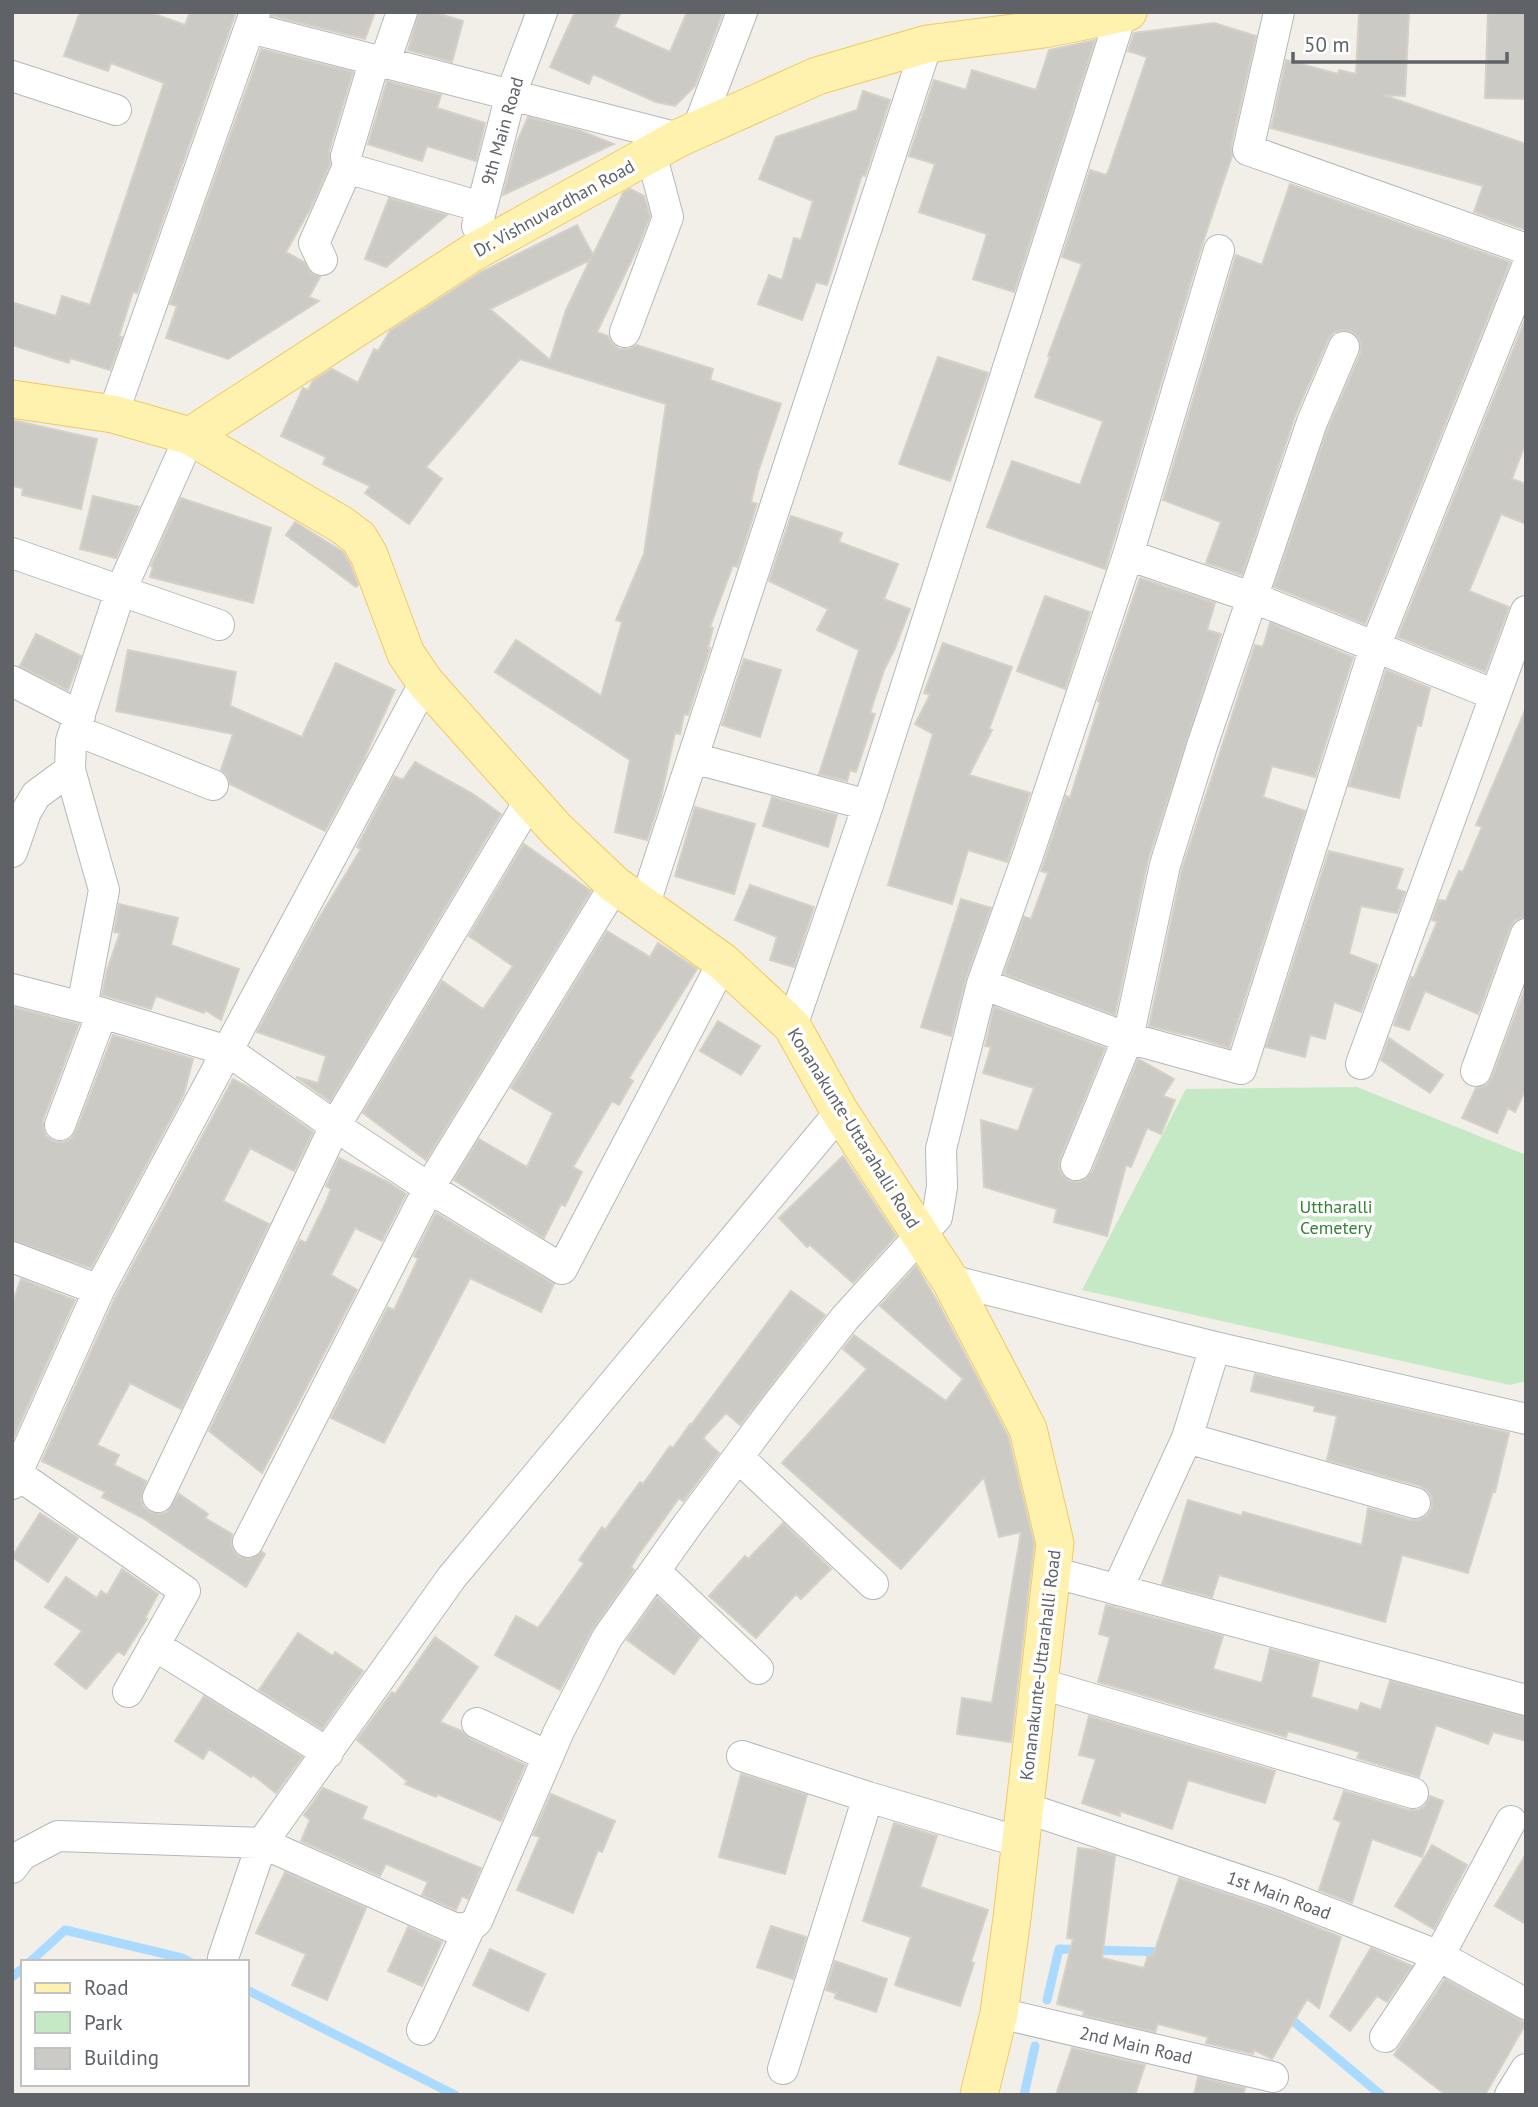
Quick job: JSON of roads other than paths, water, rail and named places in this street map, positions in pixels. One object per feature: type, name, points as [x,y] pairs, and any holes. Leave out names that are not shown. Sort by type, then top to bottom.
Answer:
[{"type":"main road","name":"Dr. Vishnuvardhan Road","points":[[190,436],[472,253],[676,140],[817,76],[927,44],[1046,20],[1124,13]]},
{"type":"main road","points":[[12,399],[113,414],[190,436]]},
{"type":"main road","name":"Konanakunte-Uttarahalli Road","points":[[190,436],[342,525],[359,538],[369,555],[406,654],[425,682],[556,829],[615,885],[723,962],[792,1026],[840,1112],[950,1280],[1028,1429],[1055,1543],[999,2014],[979,2095]]},
{"type":"street","points":[[322,260],[314,243],[348,166],[346,156],[380,60],[402,12]]},
{"type":"street","name":"9th Main Road","points":[[472,253],[481,207],[511,94],[542,12]]},
{"type":"street","points":[[625,332],[668,216],[676,140],[742,12]]},
{"type":"street","points":[[1279,12],[1248,150],[1526,249]]},
{"type":"street","points":[[792,1026],[867,805],[1124,13]]},
{"type":"street","points":[[113,414],[253,20],[380,60],[676,140]]},
{"type":"street","points":[[644,906],[927,44]]},
{"type":"street","points":[[12,76],[116,110]]},
{"type":"street","points":[[348,166],[357,172],[481,207]]},
{"type":"street","points":[[12,1868],[22,1855],[58,1836],[262,1843],[456,1929],[470,1927],[477,1922],[548,1756],[607,1638],[738,1457],[845,1318],[937,1217],[942,1187],[941,1149],[982,984],[1128,555],[1219,250]]},
{"type":"street","points":[[982,984],[1128,1038],[1241,1069],[1376,647],[1526,268]]},
{"type":"street","points":[[1076,1165],[1128,1038],[1165,865],[1203,743],[1312,422],[1344,347]]},
{"type":"street","points":[[60,1125],[92,1010],[104,890],[70,770],[71,741],[120,592],[190,436]]},
{"type":"street","points":[[12,553],[219,625]]},
{"type":"street","points":[[1128,555],[1254,598],[1495,695]]},
{"type":"street","points":[[1361,1064],[1526,611]]},
{"type":"street","points":[[12,681],[78,723],[213,785]]},
{"type":"street","points":[[128,1692],[185,1591],[15,1479],[99,1290],[425,682]]},
{"type":"street","points":[[693,758],[867,805]]},
{"type":"street","points":[[15,834],[36,795],[70,770]]},
{"type":"street","points":[[158,1497],[335,1126],[530,800]]},
{"type":"street","points":[[248,1542],[429,1188],[615,885]]},
{"type":"street","points":[[1476,1071],[1526,934]]},
{"type":"street","points":[[12,989],[228,1051],[429,1188],[562,1269],[723,962]]},
{"type":"street","points":[[223,1958],[262,1843],[452,1577],[840,1112]]},
{"type":"street","points":[[12,1257],[99,1290]]},
{"type":"street","points":[[950,1280],[1215,1347],[1524,1417]]},
{"type":"street","points":[[1117,1590],[1187,1438],[1215,1347]]},
{"type":"street","points":[[1187,1438],[1415,1503]]},
{"type":"street","points":[[738,1457],[873,1584]]},
{"type":"street","points":[[654,1571],[758,1669]]},
{"type":"street","points":[[1052,1572],[1524,1690]]},
{"type":"street","points":[[154,1645],[328,1753]]},
{"type":"street","points":[[1038,1682],[1413,1793]]},
{"type":"street","points":[[477,1723],[548,1756]]},
{"type":"street","name":"1st Main Road","points":[[742,1756],[867,1797],[1022,1825],[1278,1893],[1439,1956],[1526,2004]]},
{"type":"street","points":[[783,2069],[867,1797]]},
{"type":"street","points":[[1385,2037],[1439,1956],[1511,1821]]},
{"type":"street","points":[[422,2030],[470,1927]]},
{"type":"street","name":"2nd Main Road","points":[[999,2014],[1273,2077]]},
{"type":"street","points":[[1510,2095],[1526,2069]]},
{"type":"waterway","points":[[32,1960],[65,1930],[186,1960]]},
{"type":"waterway","points":[[1047,2000],[1059,1949],[1165,1952]]},
{"type":"waterway","points":[[12,1977],[21,1970]]},
{"type":"waterway","points":[[248,1991],[455,2095]]},
{"type":"waterway","points":[[1286,2015],[1381,2095]]},
{"type":"waterway","points":[[1024,2095],[1035,2046]]},
{"type":"park label","name":"Uttharalli Cemetery","points":[[1336,1216]]}]
